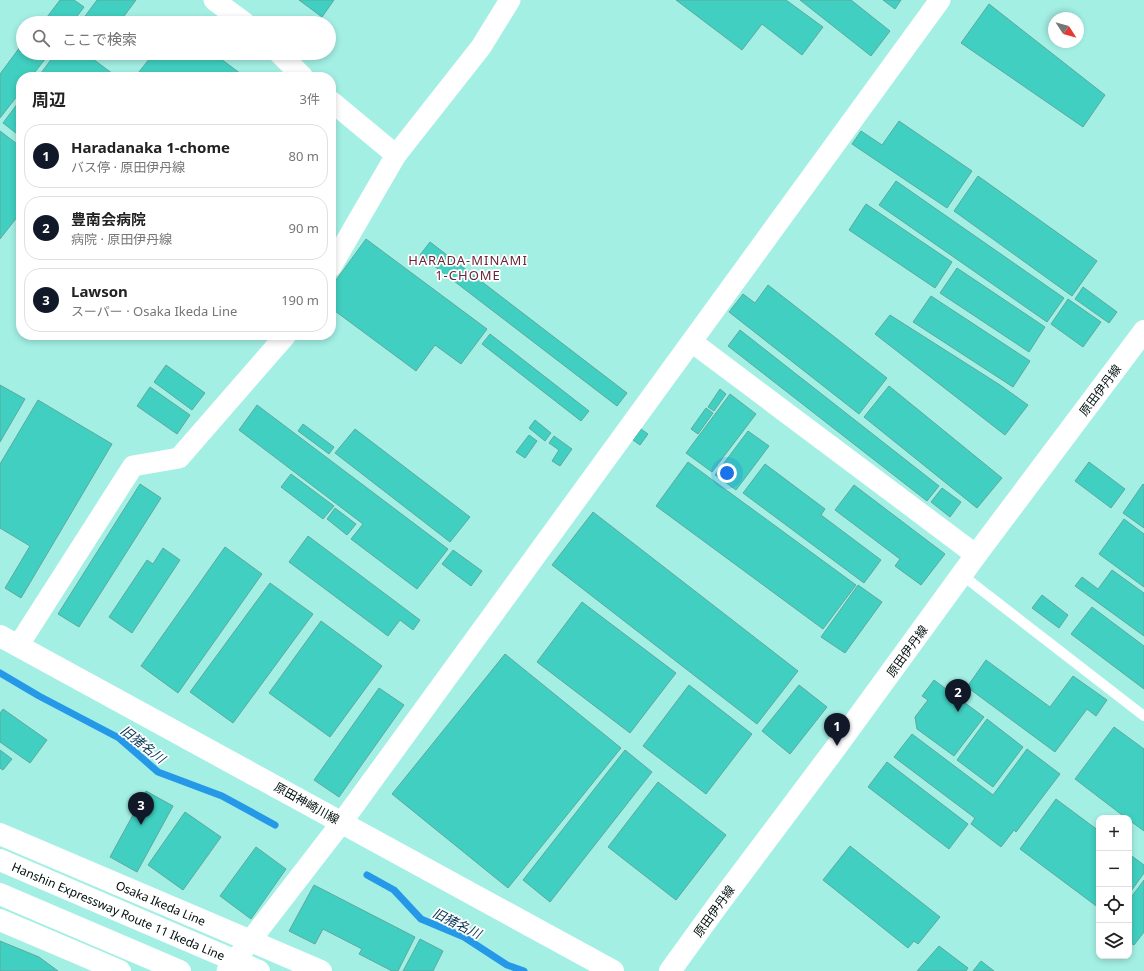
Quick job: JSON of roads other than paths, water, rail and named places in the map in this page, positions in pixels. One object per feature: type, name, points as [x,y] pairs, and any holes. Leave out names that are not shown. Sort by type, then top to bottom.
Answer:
[{"type":"main road","name":"原田伊丹線","points":[[670,971],[976,555],[1144,331]]},
{"type":"main road","name":"原田神崎川線","points":[[9,641],[613,971]]},
{"type":"main road","name":"Osaka Ikeda Line","points":[[0,834],[321,971]]},
{"type":"main road","name":"Hanshin Expressway Route 11 Ikeda Line","points":[[0,860],[259,971]]},
{"type":"main road","points":[[0,894],[180,971]]},
{"type":"main road","points":[[0,920],[120,971]]},
{"type":"street","points":[[214,0],[236,16]]},
{"type":"street","points":[[336,258],[396,155],[481,48],[510,0]]},
{"type":"street","points":[[228,971],[342,822],[940,0]]},
{"type":"street","points":[[286,60],[298,72]]},
{"type":"street","points":[[336,105],[396,155]]},
{"type":"street","points":[[9,641],[133,466],[179,458],[282,340]]},
{"type":"street","points":[[692,342],[976,555]]},
{"type":"lane","points":[[962,575],[1144,716]]},
{"type":"waterway","name":"旧猪名川","points":[[0,673],[39,696],[119,738],[158,772],[222,796],[275,825]]},
{"type":"waterway","name":"旧猪名川","points":[[367,875],[394,890],[421,919],[464,937],[507,965],[524,971]]},
{"type":"place","name":"豊南会病院","points":[[958,712]]},
{"type":"place","name":"Haradanaka 1-chome","points":[[837,746]]},
{"type":"place","name":"Lawson","points":[[141,825]]},
{"type":"district","name":"HARADA-MINAMI 1-CHOME","points":[[468,268]]}]
